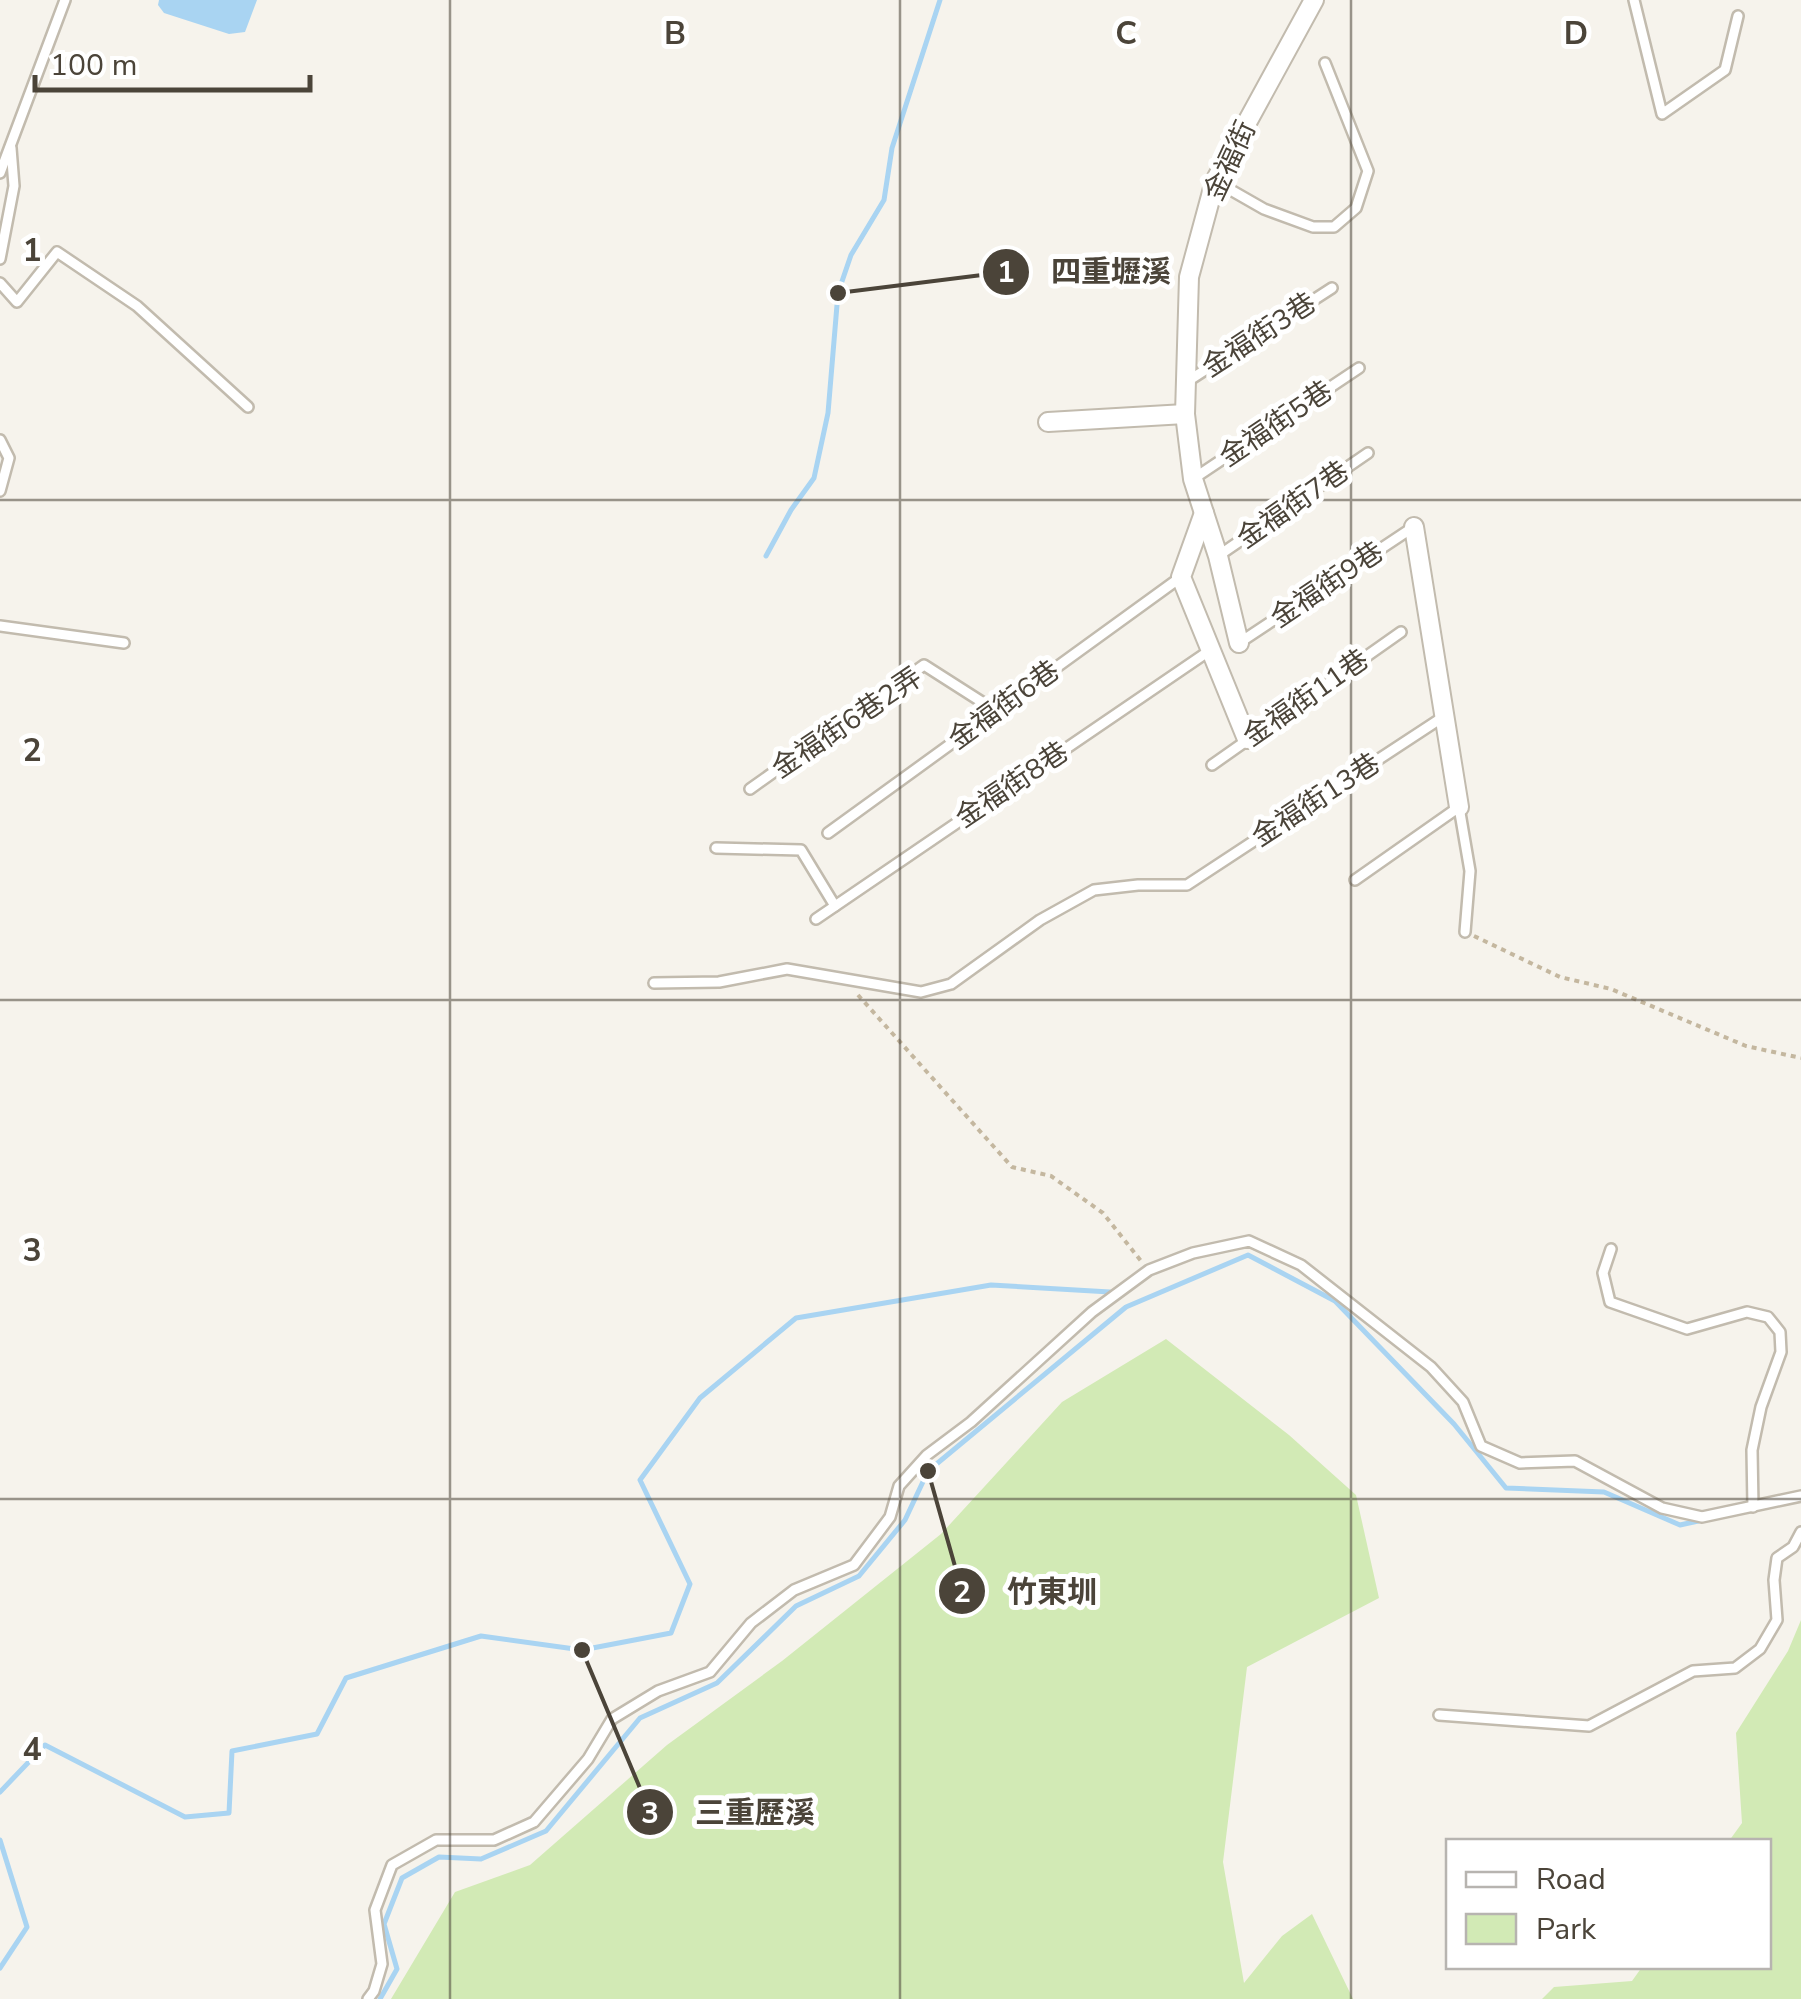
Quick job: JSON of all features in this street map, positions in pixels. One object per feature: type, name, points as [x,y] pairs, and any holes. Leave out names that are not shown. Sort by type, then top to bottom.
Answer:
[{"type":"street","name":"金福街","points":[[1239,643],[1218,556],[1193,480],[1184,414],[1190,277],[1216,181],[1314,0]]},
{"type":"street","points":[[1048,422],[1184,414]]},
{"type":"street","points":[[1204,512],[1181,577],[1247,740]]},
{"type":"street","points":[[1414,526],[1459,808]]},
{"type":"lane","points":[[0,173],[64,0]]},
{"type":"lane","points":[[1634,0],[1662,114],[1724,70],[1738,16]]},
{"type":"lane","points":[[1216,181],[1264,209],[1313,227],[1334,227],[1356,208],[1368,171],[1325,63]]},
{"type":"lane","points":[[0,259],[14,186],[10,145]]},
{"type":"lane","points":[[0,282],[16,302],[57,252],[136,306],[248,407]]},
{"type":"lane","name":"金福街3巷","points":[[1186,382],[1332,288]]},
{"type":"lane","name":"金福街5巷","points":[[1193,480],[1359,368]]},
{"type":"lane","points":[[0,440],[9,458],[0,491]]},
{"type":"lane","name":"金福街7巷","points":[[1218,556],[1368,453]]},
{"type":"lane","name":"金福街9巷","points":[[1239,643],[1414,526]]},
{"type":"lane","name":"金福街6巷","points":[[828,833],[1181,577]]},
{"type":"lane","points":[[0,626],[124,643]]},
{"type":"lane","name":"金福街11巷","points":[[1212,765],[1401,632]]},
{"type":"lane","name":"金福街8巷","points":[[816,919],[1209,650]]},
{"type":"lane","name":"金福街6巷2弄","points":[[750,789],[924,665],[996,710]]},
{"type":"lane","name":"金福街13巷","points":[[841,977],[921,992],[950,984],[1040,920],[1094,890],[1188,885],[1445,716]]},
{"type":"lane","points":[[1355,880],[1459,808],[1470,871],[1466,932]]},
{"type":"lane","points":[[716,848],[801,850],[834,906]]},
{"type":"lane","points":[[654,983],[719,982],[788,968],[841,977]]},
{"type":"lane","points":[[368,1999],[382,1964],[375,1910],[392,1865],[436,1840],[494,1840],[534,1822],[588,1759],[612,1719],[658,1690],[710,1672],[751,1623],[794,1590],[854,1564],[890,1517],[899,1486],[927,1455],[971,1422],[1092,1312],[1149,1270],[1192,1253],[1249,1241],[1300,1265],[1431,1367],[1463,1402],[1481,1446],[1520,1463],[1576,1461],[1662,1508],[1702,1517],[1801,1496]]},
{"type":"lane","points":[[1611,1249],[1603,1273],[1610,1302],[1687,1328],[1747,1312],[1768,1317],[1780,1332],[1780,1352],[1761,1406],[1752,1450],[1753,1507]]},
{"type":"lane","points":[[1439,1715],[1589,1726],[1693,1671],[1734,1668],[1760,1649],[1777,1620],[1777,1558],[1793,1548],[1801,1532]]},
{"type":"path","points":[[1466,932],[1560,977],[1611,990],[1746,1046],[1801,1058]]},
{"type":"path","points":[[841,977],[1012,1167],[1051,1176],[1103,1213],[1149,1270]]},
{"type":"green space","points":[[1166,1339],[1289,1435],[1356,1495],[1379,1598],[1247,1667],[1223,1862],[1244,1983],[1282,1936],[1312,1914],[1353,1999],[391,1999],[455,1892],[530,1865],[667,1745],[782,1661],[941,1534],[1062,1402]]},
{"type":"green space","points":[[1801,1620],[1801,1999],[1542,1999],[1554,1987],[1632,1981],[1641,1969],[1771,1969],[1771,1839],[1730,1839],[1742,1823],[1736,1733],[1788,1651]]},
{"type":"water","points":[[159,0],[257,0],[245,32],[229,34],[164,13]]},
{"type":"waterway","points":[[766,556],[814,478],[828,413],[838,293],[851,255],[884,200],[892,148],[940,0]]},
{"type":"waterway","points":[[380,1999],[397,1969],[384,1924],[402,1878],[439,1857],[481,1859],[546,1831],[640,1718],[717,1683],[796,1606],[859,1576],[905,1520],[928,1471],[1126,1307],[1248,1255],[1335,1301],[1454,1424],[1506,1488],[1604,1492],[1680,1525],[1703,1520]]},
{"type":"waterway","points":[[0,1792],[45,1745],[185,1817],[229,1813],[232,1751],[317,1734],[346,1678],[481,1636],[582,1650],[671,1633],[690,1584],[640,1480],[700,1398],[796,1318],[991,1285],[1110,1292]]},
{"type":"waterway","points":[[0,1840],[27,1927],[0,1968]]},
{"type":"place","name":"四重壢溪","points":[[838,293]]},
{"type":"place","name":"竹東圳","points":[[928,1471]]},
{"type":"place","name":"三重歷溪","points":[[582,1650]]}]
